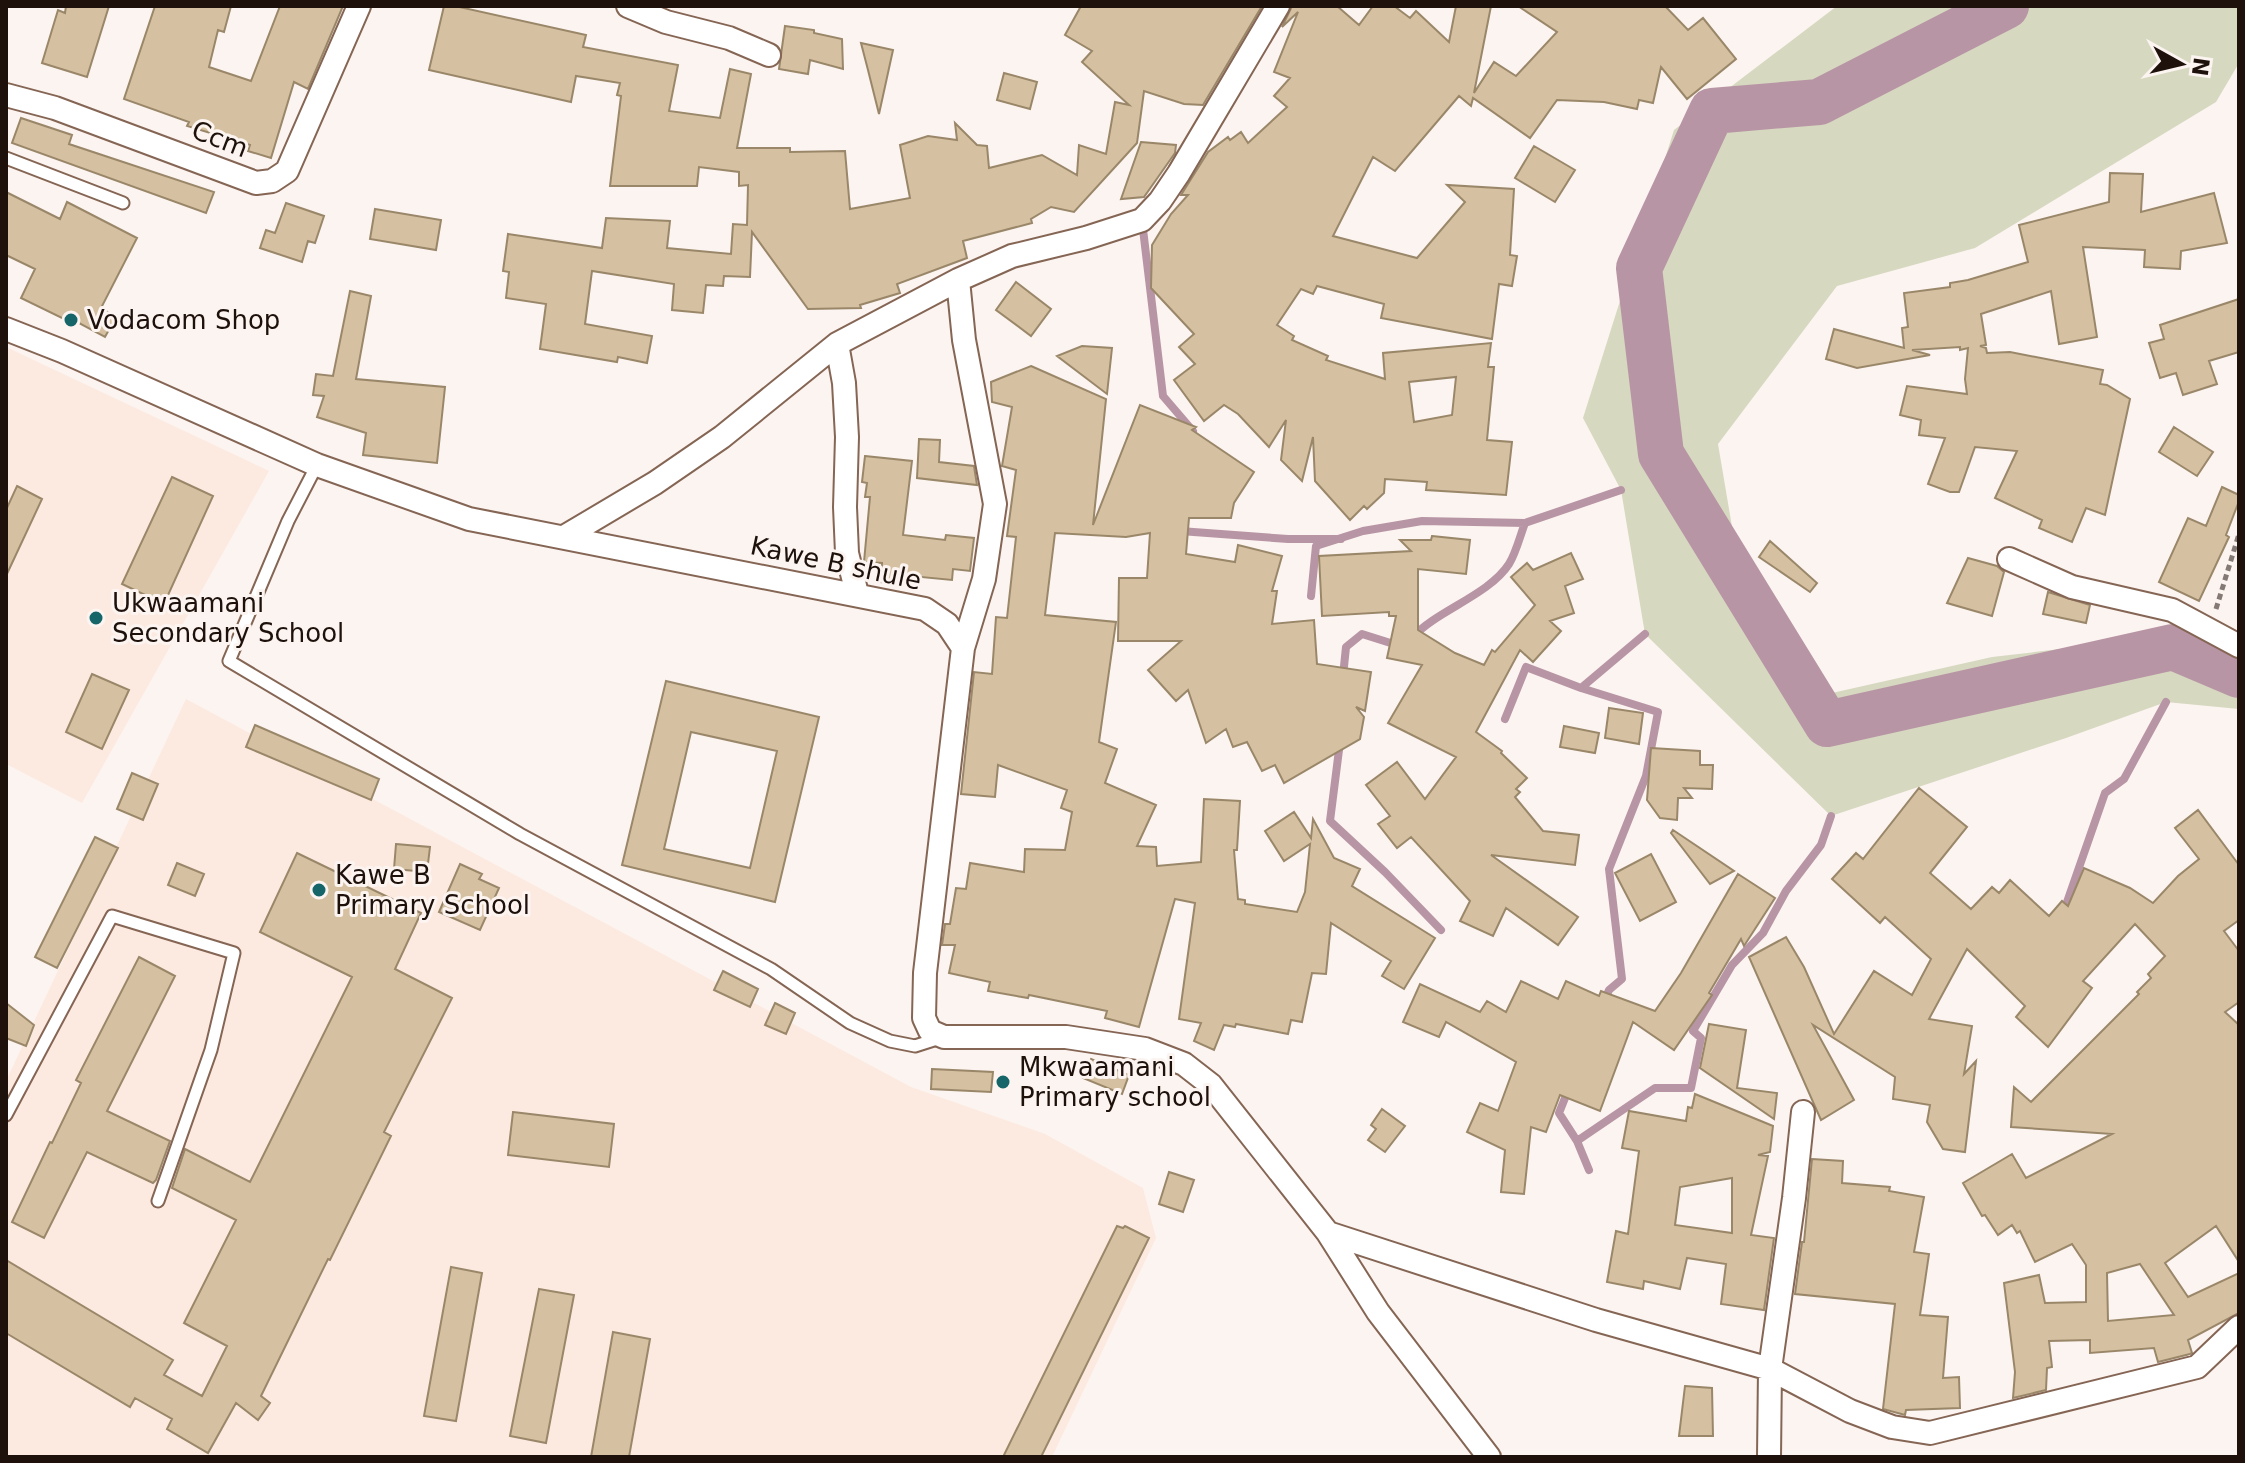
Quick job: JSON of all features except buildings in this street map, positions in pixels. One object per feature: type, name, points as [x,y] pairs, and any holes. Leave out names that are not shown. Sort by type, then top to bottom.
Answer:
[{"type":"street","name":"Ccm","points":[[6,95],[55,108],[256,183],[272,181],[287,171],[359,6]]},
{"type":"street","points":[[628,6],[664,14],[769,55]]},
{"type":"street","points":[[564,537],[655,483],[722,437],[837,344],[958,280],[1012,256],[1086,238],[1142,220],[1179,173],[1278,6]]},
{"type":"street","points":[[958,280],[964,340],[995,504],[984,579],[963,648],[925,973],[924,1018],[930,1031],[944,1037],[1066,1037],[1145,1049],[1184,1064],[1211,1085],[1328,1233],[1378,1312],[1489,1457]]},
{"type":"street","name":"Kawe B shule","points":[[6,329],[317,465],[469,519],[925,609],[947,624],[963,648]]},
{"type":"street","points":[[837,344],[844,383],[847,437],[847,553],[857,594]]},
{"type":"street","points":[[2009,559],[2072,587],[2172,610],[2236,644]]},
{"type":"street","points":[[1769,1457],[1770,1369],[1803,1112]]},
{"type":"street","points":[[1328,1233],[1596,1320],[1770,1369],[1850,1411],[1892,1427],[1930,1433],[2197,1367],[2239,1327]]},
{"type":"lane","points":[[6,158],[123,203]]},
{"type":"lane","points":[[317,465],[288,521],[229,661],[520,834],[771,969],[850,1023],[890,1041],[915,1046],[944,1037]]},
{"type":"lane","points":[[6,1115],[112,916],[234,953],[211,1050],[158,1201]]},
{"type":"path","points":[[2212,631],[2239,534]]},
{"type":"shaded area","name":"Ukwaamani Secondary School","points":[[6,347],[269,471],[82,803],[6,764]]},
{"type":"shaded area","name":"Kawe B Primary School","points":[[186,699],[911,1087],[1045,1134],[1143,1188],[1156,1238],[1052,1457],[6,1457],[6,1081]]},
{"type":"green space","points":[[1837,6],[2239,6],[2239,63],[2216,102],[1975,248],[1837,286],[1718,444],[1741,580],[1832,693],[1992,657],[2130,641],[2239,653],[2239,709],[2166,702],[1831,816],[1645,634],[1621,490],[1583,418],[1674,130]]},
{"type":"waterway","points":[[2006,6],[1819,102],[1712,111],[1639,268],[1661,454],[1827,724],[2173,647],[2239,675]]},
{"type":"waterway","points":[[1142,221],[1163,396],[1193,431]]},
{"type":"waterway","points":[[1413,637],[1500,575],[1516,550],[1525,523],[1621,490]]},
{"type":"waterway","points":[[1311,596],[1316,546],[1363,531],[1422,521],[1525,523]]},
{"type":"waterway","points":[[1180,531],[1288,539],[1341,539]]},
{"type":"waterway","points":[[1343,676],[1346,647],[1362,634],[1400,646]]},
{"type":"waterway","points":[[1505,719],[1526,667],[1581,688],[1645,634]]},
{"type":"waterway","points":[[1581,688],[1658,712],[1646,776],[1609,869],[1622,979],[1609,990],[1604,1002]]},
{"type":"waterway","points":[[2077,911],[2067,902],[2105,793],[2124,779],[2166,702]]},
{"type":"waterway","points":[[1340,742],[1330,821],[1441,930]]},
{"type":"waterway","points":[[1589,1170],[1577,1141],[1655,1088],[1691,1088],[1701,1038],[1693,1031],[1732,965],[1763,933],[1786,891],[1821,845],[1831,816]]},
{"type":"waterway","points":[[1569,1088],[1559,1113],[1577,1141]]},
{"type":"place","name":"Vodacom Shop","points":[[71,320]]},
{"type":"place","name":"Ukwaamani Secondary School","points":[[96,618]]},
{"type":"place","name":"Kawe B Primary School","points":[[319,890]]},
{"type":"place","name":"Mkwaamani Primary school","points":[[1003,1082]]}]
